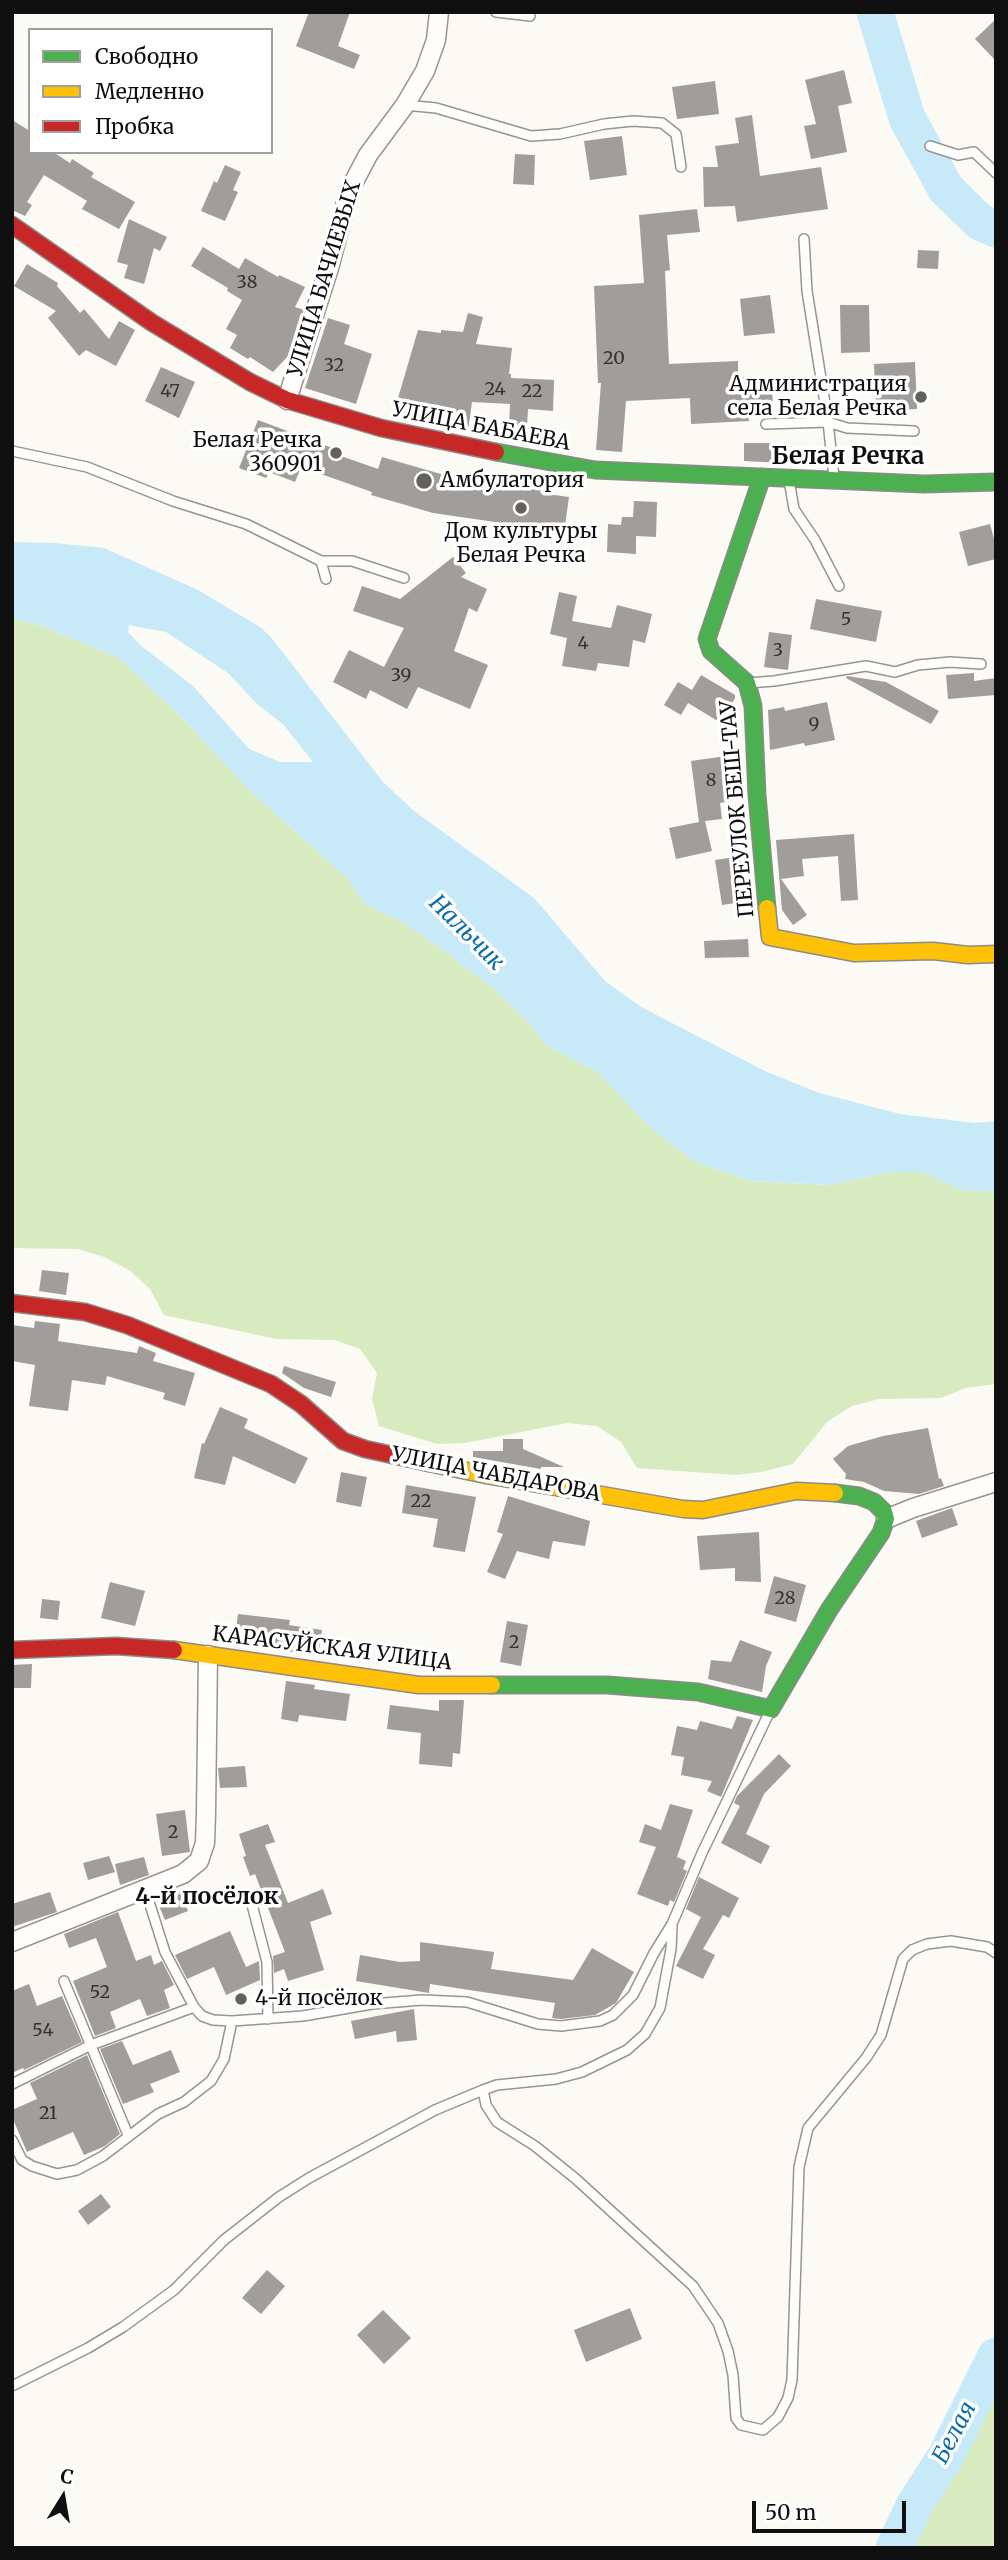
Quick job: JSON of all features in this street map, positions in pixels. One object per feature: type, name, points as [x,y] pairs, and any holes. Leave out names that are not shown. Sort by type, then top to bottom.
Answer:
[{"type":"street","name":"УЛИЦА БАЧИЕВЫХ","points":[[287,400],[329,268],[349,191],[368,155],[405,105],[431,56],[439,24],[439,12]]},
{"type":"street","name":"УЛИЦА БАБАЕВА","points":[[12,226],[151,321],[250,382],[287,400],[381,428],[558,465],[595,470],[924,484],[996,482]]},
{"type":"street","name":"ПЕРЕУЛОК БЕШ-ТАУ","points":[[762,477],[707,639],[711,651],[747,683],[753,706],[757,795],[770,937],[855,953],[933,951],[996,954]]},
{"type":"street","name":"УЛИЦА ЧАБДАРОВА","points":[[12,1303],[85,1312],[127,1325],[236,1369],[271,1384],[301,1404],[343,1441],[365,1449],[486,1475],[683,1509],[703,1510],[796,1491],[859,1496],[874,1502],[884,1512],[886,1519]]},
{"type":"street","points":[[771,1709],[828,1610],[881,1533],[886,1519],[996,1482]]},
{"type":"street","name":"КАРАСУЙСКАЯ УЛИЦА","points":[[12,1650],[116,1646],[419,1685],[607,1685],[698,1692],[771,1709]]},
{"type":"street","points":[[12,1941],[145,1889],[193,1868],[198,1861],[205,1843],[208,1656]]},
{"type":"lane","points":[[496,12],[530,16]]},
{"type":"lane","points":[[405,105],[436,108],[531,136],[560,135],[604,124],[633,121],[662,123],[676,134],[681,167]]},
{"type":"lane","points":[[930,146],[958,155],[974,152],[996,173]]},
{"type":"lane","points":[[804,239],[807,291],[828,422],[834,481]]},
{"type":"lane","points":[[766,424],[828,422],[848,428],[914,431]]},
{"type":"lane","points":[[12,451],[87,467],[173,502],[246,524],[321,561],[352,561],[404,578]]},
{"type":"lane","points":[[788,478],[794,509],[815,540],[839,586]]},
{"type":"lane","points":[[321,561],[326,579]]},
{"type":"lane","points":[[747,683],[866,666],[895,673],[918,665],[950,662],[981,664]]},
{"type":"lane","points":[[145,1889],[165,1952],[194,2007],[202,2016],[232,2021],[268,2019],[372,2004],[422,2000],[467,2002],[538,2024],[561,2026],[600,2021],[612,2015],[633,1996],[672,1924],[702,1853],[771,1709]]},
{"type":"lane","points":[[251,1901],[267,1962],[268,2019]]},
{"type":"lane","points":[[12,2386],[88,2348],[123,2327],[174,2290],[224,2240],[279,2197],[309,2178],[435,2110],[482,2090],[496,2085],[556,2079],[582,2072],[627,2050],[645,2034],[660,2008],[671,1949],[672,1924]]},
{"type":"lane","points":[[482,2090],[486,2105],[497,2122],[535,2146],[592,2192],[693,2286],[718,2323],[728,2351],[733,2375],[736,2418],[741,2425],[763,2430],[778,2417],[788,2398],[792,2381],[799,2167],[808,2128],[866,2058],[881,2035],[904,1959],[912,1950],[927,1944],[951,1941],[986,1947],[996,1953]]},
{"type":"lane","points":[[64,1981],[128,2135]]},
{"type":"lane","points":[[12,2084],[91,2045],[194,2007]]},
{"type":"lane","points":[[12,2140],[22,2160],[57,2174],[77,2170],[103,2157],[128,2135],[158,2114],[184,2102],[211,2081],[224,2059],[232,2021]]},
{"type":"green space","points":[[12,619],[42,626],[119,658],[182,718],[250,791],[348,879],[366,905],[401,921],[488,984],[525,1018],[545,1045],[596,1071],[651,1128],[693,1161],[751,1181],[829,1185],[893,1172],[922,1172],[965,1191],[996,1191],[996,1384],[966,1388],[941,1398],[879,1399],[852,1406],[827,1422],[793,1464],[735,1475],[637,1468],[621,1442],[597,1426],[567,1423],[465,1443],[437,1444],[379,1426],[372,1399],[377,1373],[360,1349],[334,1340],[276,1339],[164,1315],[150,1289],[129,1270],[104,1257],[78,1249],[12,1248]]},
{"type":"green space","points":[[996,2356],[996,2548],[894,2548],[915,2504],[946,2456]]},
{"type":"water","name":"Нальчик","points":[[12,542],[104,548],[198,590],[260,627],[270,636],[383,782],[414,811],[534,898],[605,981],[641,1007],[765,1071],[819,1093],[900,1114],[974,1123],[996,1121],[996,1191],[965,1191],[922,1172],[893,1172],[829,1185],[751,1181],[693,1161],[651,1128],[596,1071],[545,1045],[525,1018],[488,984],[401,921],[366,905],[348,879],[250,791],[182,718],[119,658],[42,626],[12,619]],"holes":[[[129,625],[166,632],[228,673],[257,704],[283,724],[313,762],[280,762],[249,749],[193,686],[140,645],[128,632]]]},
{"type":"building","points":[[309,12],[350,12],[338,46],[360,55],[354,69],[296,46]]},
{"type":"building","points":[[996,19],[996,61],[975,39]]},
{"type":"building","points":[[844,70],[852,103],[838,106],[847,152],[811,159],[804,126],[816,124],[805,80]]},
{"type":"building","points":[[715,81],[719,114],[677,119],[672,87]]},
{"type":"building","points":[[752,115],[760,176],[821,167],[828,209],[737,222],[735,206],[704,207],[703,167],[718,167],[715,146],[739,143],[735,118]]},
{"type":"building","points":[[12,120],[28,130],[28,154],[56,154],[70,163],[72,159],[94,173],[91,177],[135,202],[119,229],[82,209],[87,201],[44,175],[27,202],[32,205],[25,216],[12,210]]},
{"type":"building","points":[[622,136],[627,175],[590,180],[584,141]]},
{"type":"building","points":[[515,154],[535,155],[534,185],[513,184]]},
{"type":"building","points":[[225,165],[241,172],[233,190],[238,192],[225,221],[201,211],[214,181],[217,183]]},
{"type":"building","points":[[697,209],[700,232],[667,235],[670,270],[665,271],[669,364],[738,361],[738,377],[758,377],[759,386],[772,386],[773,410],[748,411],[749,421],[691,424],[690,398],[626,401],[622,452],[596,450],[601,383],[598,383],[594,286],[644,283],[639,215]]},
{"type":"building","points":[[129,219],[167,237],[160,251],[154,248],[144,284],[124,278],[128,265],[117,262]]},
{"type":"building","points":[[203,247],[239,269],[245,258],[278,277],[279,275],[305,287],[295,307],[304,310],[289,355],[273,372],[230,348],[237,335],[226,329],[242,300],[227,291],[228,288],[191,266]]},
{"type":"building","points":[[918,250],[939,251],[938,269],[917,268]]},
{"type":"building","points":[[27,264],[58,283],[57,286],[80,313],[84,309],[109,339],[119,321],[135,330],[116,366],[86,350],[79,356],[48,318],[56,311],[14,286]]},
{"type":"building","points":[[770,295],[775,333],[744,336],[740,299]]},
{"type":"building","points":[[840,305],[869,305],[870,352],[841,353]]},
{"type":"building","points":[[468,313],[483,317],[476,344],[512,348],[509,374],[511,378],[554,380],[553,411],[528,409],[527,427],[509,426],[510,404],[472,402],[468,431],[393,415],[418,330],[463,332]]},
{"type":"building","points":[[328,318],[350,325],[344,344],[372,354],[356,404],[305,388]]},
{"type":"building","points":[[915,362],[917,409],[876,411],[874,364]]},
{"type":"building","points":[[161,367],[195,382],[179,418],[145,401]]},
{"type":"building","points":[[258,420],[343,452],[341,456],[378,469],[382,457],[465,481],[518,489],[518,485],[541,488],[540,493],[569,497],[564,532],[433,513],[371,495],[372,492],[301,467],[295,482],[269,472],[266,478],[239,468]]},
{"type":"building","points":[[744,443],[784,443],[784,463],[744,461]]},
{"type":"building","points":[[634,501],[657,502],[656,537],[636,536],[636,554],[607,552],[608,524],[621,525],[622,517],[633,517]]},
{"type":"building","points":[[990,524],[996,546],[996,559],[968,566],[959,532]]},
{"type":"building","points":[[453,557],[466,573],[461,577],[487,589],[477,612],[469,608],[454,651],[488,665],[470,709],[418,687],[407,709],[370,690],[366,699],[333,682],[349,650],[384,667],[404,628],[353,611],[362,586],[400,599]]},
{"type":"building","points":[[559,592],[577,596],[572,621],[611,628],[617,605],[652,614],[645,643],[633,640],[629,667],[598,663],[596,671],[562,666],[567,638],[550,634]]},
{"type":"building","points":[[816,599],[882,611],[876,642],[810,629]]},
{"type":"building","points":[[769,632],[792,635],[788,670],[764,667]]},
{"type":"building","points":[[974,673],[974,681],[996,678],[996,695],[948,699],[946,675]]},
{"type":"building","points":[[701,675],[735,695],[721,723],[688,703],[681,715],[664,705],[678,682],[692,690]]},
{"type":"building","points":[[846,678],[886,682],[939,711],[931,724]]},
{"type":"building","points":[[827,702],[835,740],[770,750],[768,710],[784,707],[785,711]]},
{"type":"building","points":[[726,756],[732,801],[720,803],[722,819],[705,821],[712,851],[676,859],[669,828],[699,822],[691,761]]},
{"type":"building","points":[[854,834],[858,900],[841,901],[838,856],[802,859],[804,876],[781,879],[807,915],[793,925],[782,910],[776,840]]},
{"type":"building","points":[[742,856],[749,901],[722,905],[715,860]]},
{"type":"building","points":[[748,939],[749,957],[705,958],[704,941]]},
{"type":"building","points":[[42,1270],[69,1273],[66,1295],[39,1291]]},
{"type":"building","points":[[35,1321],[60,1324],[58,1341],[137,1353],[139,1346],[156,1353],[153,1361],[195,1373],[185,1406],[163,1399],[165,1393],[107,1376],[105,1385],[72,1380],[68,1411],[29,1406],[35,1365],[12,1361],[12,1325],[34,1328]]},
{"type":"building","points":[[284,1366],[336,1382],[331,1397],[304,1388],[282,1373]]},
{"type":"building","points":[[220,1407],[248,1419],[244,1428],[308,1458],[295,1484],[233,1456],[225,1485],[194,1478],[202,1443],[204,1444]]},
{"type":"building","points":[[928,1428],[939,1479],[941,1478],[944,1486],[919,1494],[884,1491],[864,1482],[845,1479],[846,1474],[833,1459],[848,1446]]},
{"type":"building","points":[[503,1439],[523,1439],[523,1449],[564,1467],[541,1469],[473,1457],[473,1451],[503,1451]]},
{"type":"building","points":[[341,1472],[367,1477],[361,1507],[336,1502]]},
{"type":"building","points":[[406,1485],[476,1497],[465,1552],[433,1547],[438,1519],[402,1513]]},
{"type":"building","points":[[508,1496],[590,1521],[585,1546],[553,1541],[549,1559],[517,1551],[505,1579],[487,1572],[503,1534],[497,1532]]},
{"type":"building","points":[[952,1508],[958,1525],[922,1538],[916,1521]]},
{"type":"building","points":[[759,1532],[761,1582],[735,1581],[735,1568],[700,1570],[697,1536]]},
{"type":"building","points":[[774,1576],[806,1585],[796,1622],[764,1613]]},
{"type":"building","points":[[110,1582],[145,1591],[135,1626],[101,1618]]},
{"type":"building","points":[[42,1599],[60,1601],[58,1620],[40,1618]]},
{"type":"building","points":[[238,1614],[290,1620],[289,1625],[322,1630],[318,1656],[273,1649],[274,1642],[235,1637]]},
{"type":"building","points":[[507,1621],[528,1625],[521,1666],[500,1662]]},
{"type":"building","points":[[740,1640],[772,1652],[766,1666],[762,1692],[708,1679],[711,1660],[731,1662]]},
{"type":"building","points":[[32,1664],[31,1688],[12,1688],[12,1665]]},
{"type":"building","points":[[286,1681],[315,1685],[314,1689],[350,1694],[346,1721],[299,1715],[298,1722],[281,1719]]},
{"type":"building","points":[[439,1700],[464,1700],[460,1754],[453,1753],[452,1767],[419,1764],[421,1733],[387,1729],[390,1705],[439,1711]]},
{"type":"building","points":[[737,1716],[753,1720],[721,1797],[707,1791],[712,1781],[681,1775],[684,1757],[671,1755],[677,1726],[697,1730],[700,1721],[732,1729]]},
{"type":"building","points":[[779,1754],[791,1766],[764,1794],[746,1834],[770,1846],[761,1864],[721,1843],[740,1806],[734,1803],[737,1796]]},
{"type":"building","points":[[245,1766],[247,1787],[220,1788],[218,1768]]},
{"type":"building","points":[[670,1804],[693,1810],[677,1857],[686,1861],[683,1869],[687,1871],[674,1902],[670,1900],[668,1906],[637,1894],[656,1847],[639,1842],[645,1824],[661,1830]]},
{"type":"building","points":[[185,1810],[190,1852],[162,1856],[156,1814]]},
{"type":"building","points":[[268,1824],[275,1842],[265,1845],[288,1903],[323,1889],[332,1914],[310,1922],[324,1970],[288,1981],[284,1969],[274,1973],[273,1956],[285,1952],[255,1874],[250,1876],[239,1834]]},
{"type":"building","points":[[109,1856],[115,1872],[88,1880],[83,1863]]},
{"type":"building","points":[[144,1857],[149,1875],[120,1885],[115,1864]]},
{"type":"building","points":[[699,1877],[739,1898],[729,1918],[723,1915],[703,1949],[715,1955],[703,1979],[676,1966],[701,1917],[686,1909]]},
{"type":"building","points":[[180,1891],[188,1911],[165,1920],[157,1901]]},
{"type":"building","points":[[50,1892],[57,1912],[12,1927],[12,1904]]},
{"type":"building","points":[[118,1912],[136,1961],[151,1955],[154,1965],[162,1961],[174,1985],[164,1990],[170,2008],[147,2016],[140,1999],[110,2012],[116,2028],[95,2036],[73,1981],[107,1967],[96,1938],[69,1948],[64,1934]]},
{"type":"building","points":[[230,1931],[246,1967],[259,1961],[260,1980],[226,1995],[214,1967],[187,1979],[175,1955]]},
{"type":"building","points":[[420,1942],[494,1952],[491,1969],[573,1980],[592,1948],[634,1972],[616,2003],[595,2015],[561,2019],[552,2018],[555,2003],[430,1984],[429,1993],[356,1981],[360,1955],[400,1962],[420,1961]]},
{"type":"building","points":[[29,1984],[37,2006],[62,1996],[82,2042],[24,2070],[23,2068],[12,2073],[12,1991]]},
{"type":"building","points":[[414,2009],[417,2040],[397,2042],[396,2031],[355,2039],[351,2021]]},
{"type":"building","points":[[122,2041],[133,2065],[171,2050],[180,2072],[150,2084],[154,2092],[123,2104],[100,2049]]},
{"type":"building","points":[[87,2055],[120,2134],[105,2146],[84,2155],[73,2132],[27,2152],[12,2117],[12,2110],[37,2099],[30,2083]]},
{"type":"building","points":[[101,2194],[111,2207],[88,2225],[78,2211]]},
{"type":"building","points":[[267,2270],[285,2286],[261,2314],[242,2298]]},
{"type":"building","points":[[630,2308],[642,2339],[586,2362],[574,2330]]},
{"type":"building","points":[[383,2310],[411,2338],[384,2364],[357,2335]]},
{"type":"waterway","points":[[875,12],[907,118],[946,189],[980,222],[996,229]]},
{"type":"waterway","name":"Белая","points":[[894,2548],[915,2504],[946,2456],[996,2356]]},
{"type":"traffic: fast","points":[[496,452],[595,470],[924,484],[996,482]]},
{"type":"traffic: fast","points":[[762,477],[707,639],[711,651],[747,683],[753,706],[757,795],[767,908]]},
{"type":"traffic: fast","points":[[492,1685],[607,1685],[698,1692],[771,1709],[829,1610],[881,1533],[886,1519],[884,1512],[874,1502],[859,1496],[835,1493]]},
{"type":"traffic: slow","points":[[767,908],[770,937],[854,953],[933,951],[968,955],[996,954]]},
{"type":"traffic: slow","points":[[429,1463],[683,1509],[703,1510],[796,1491],[835,1493]]},
{"type":"traffic: slow","points":[[174,1650],[419,1685],[492,1685]]},
{"type":"traffic: jam","points":[[12,225],[151,322],[250,382],[287,400],[381,428],[496,452]]},
{"type":"traffic: jam","points":[[12,1303],[85,1312],[127,1325],[271,1384],[301,1404],[343,1441],[365,1449],[429,1463]]},
{"type":"traffic: jam","points":[[12,1650],[116,1646],[174,1650]]},
{"type":"place","name":"Администрация села Белая Речка","points":[[921,397]]},
{"type":"place","name":"Белая Речка 360901","points":[[336,453]]},
{"type":"place","name":"Амбулатория","points":[[424,481]]},
{"type":"place","name":"Дом культуры Белая Речка","points":[[521,508]]},
{"type":"place","name":"4-й посёлок","points":[[241,1999]]},
{"type":"district","name":"Белая Речка","points":[[848,457]]},
{"type":"district","name":"4-й посёлок","points":[[207,1897]]}]
